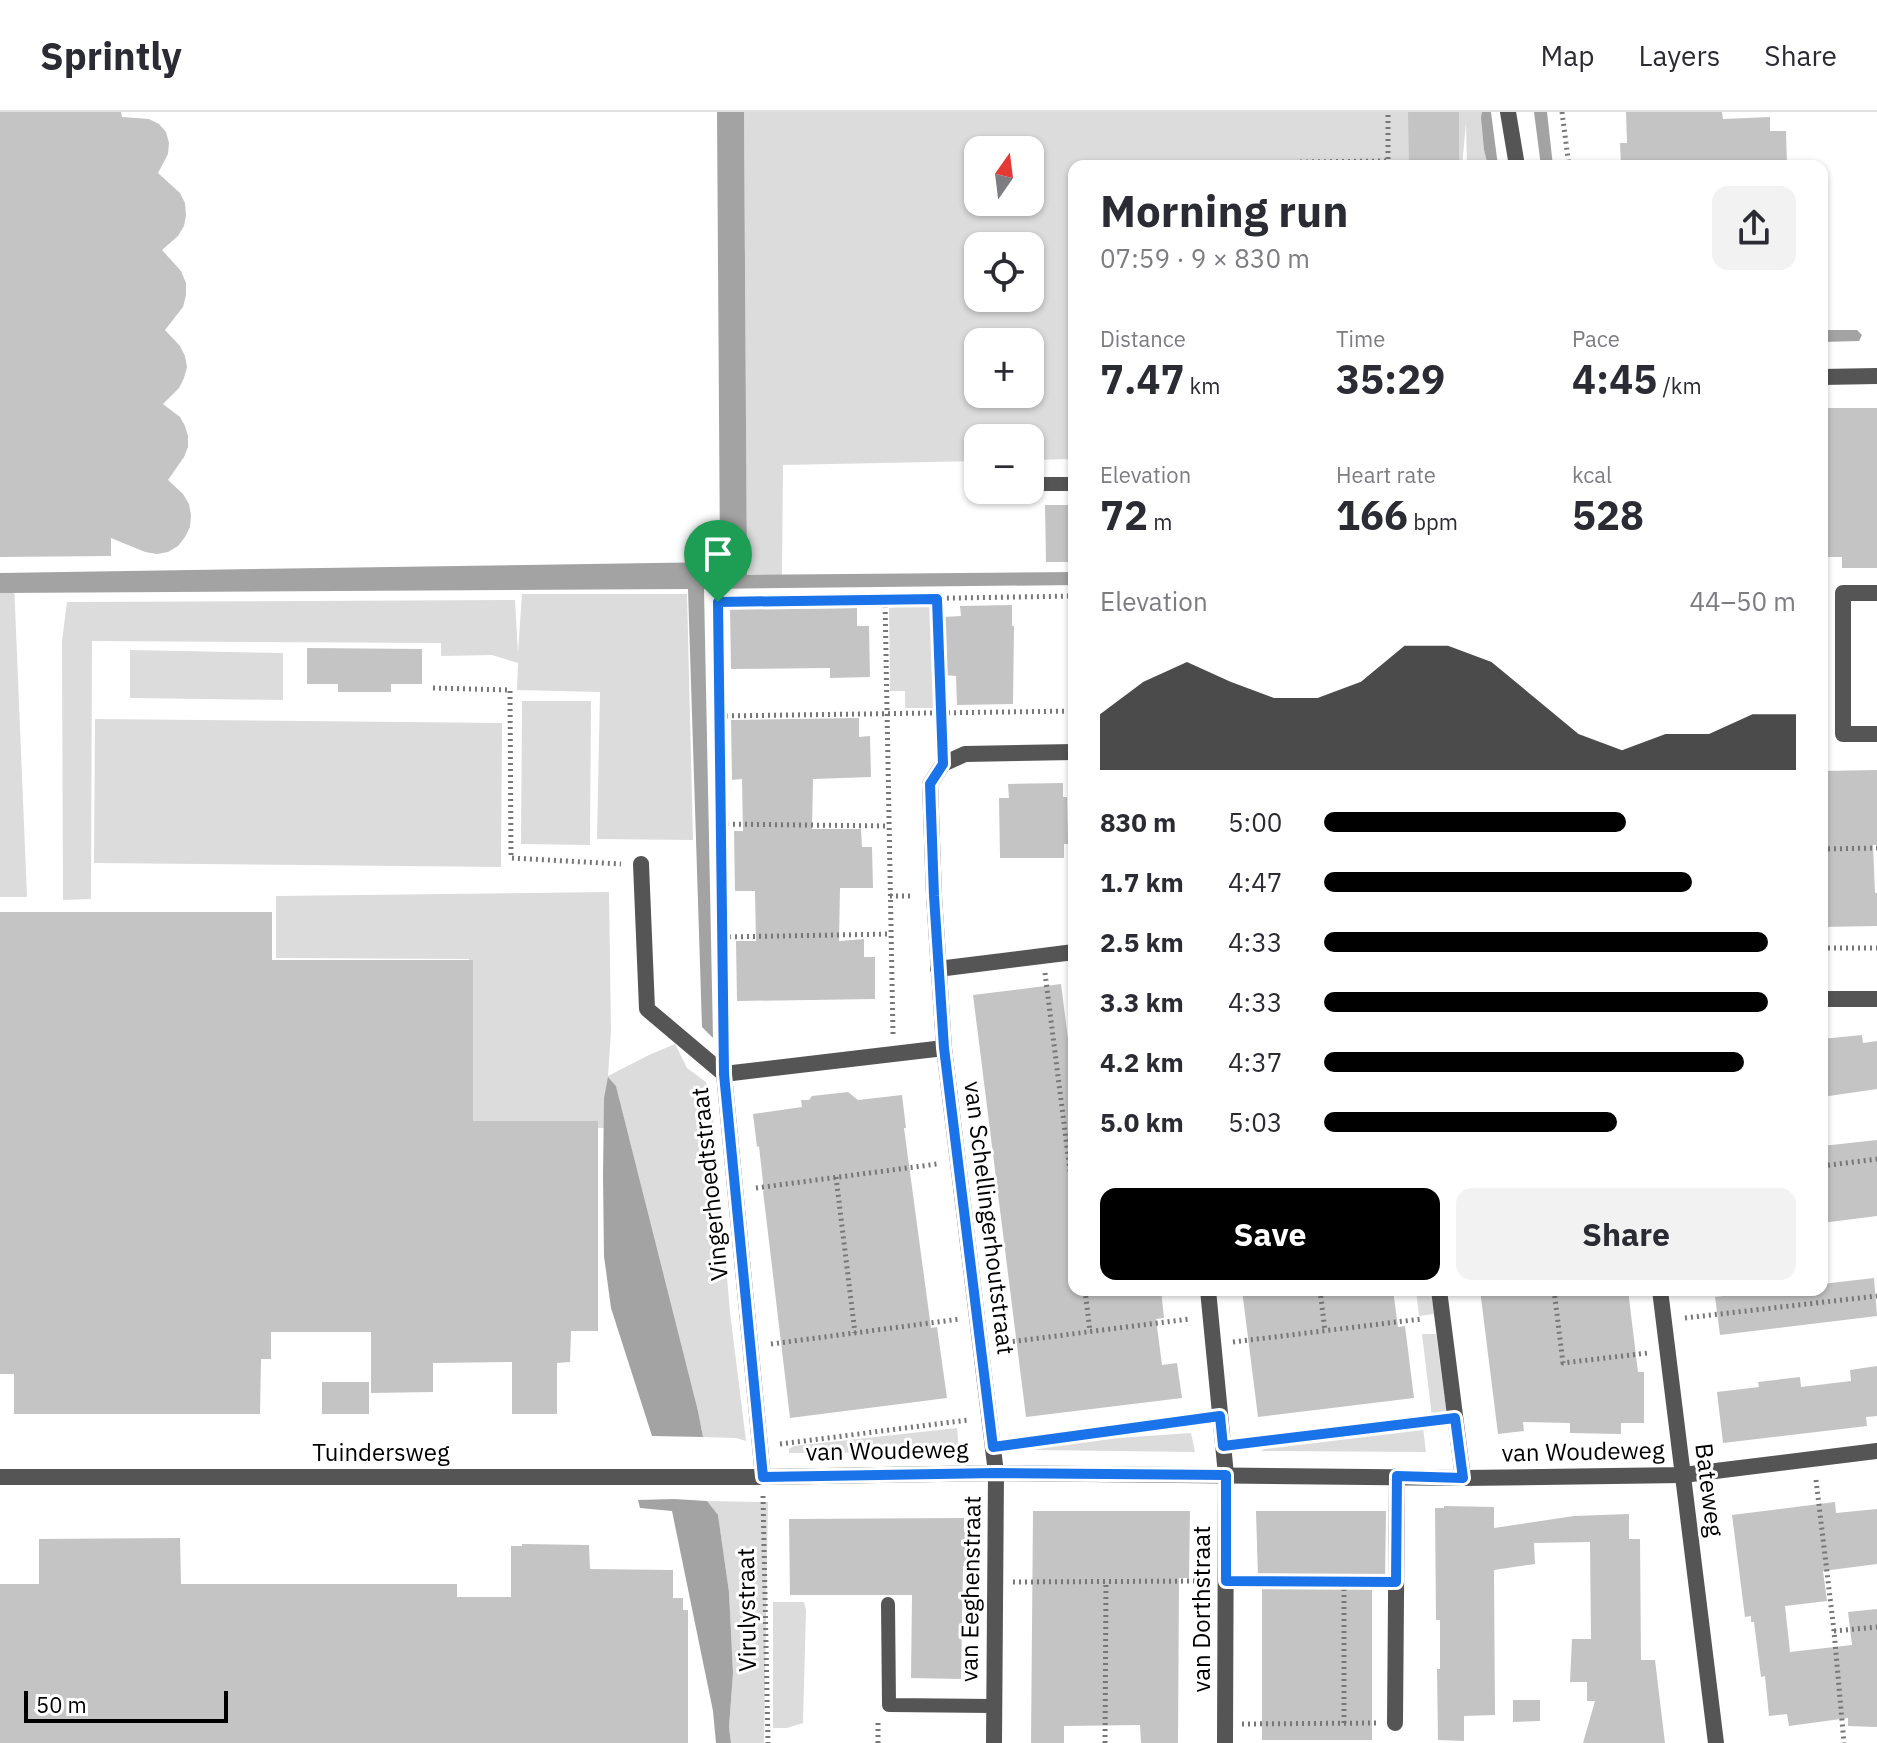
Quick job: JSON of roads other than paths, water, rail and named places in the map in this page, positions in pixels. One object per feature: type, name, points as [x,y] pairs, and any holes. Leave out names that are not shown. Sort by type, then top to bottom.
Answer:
[{"type":"street","points":[[1508,112],[1516,160]]},
{"type":"street","points":[[1828,377],[1877,376]]},
{"type":"street","points":[[1877,593],[1843,593],[1843,734],[1877,734]]},
{"type":"street","name":"van Schellingerhoutstraat","points":[[996,1473],[944,1048],[930,784],[943,764],[965,754],[1068,752]]},
{"type":"street","name":"Vingerhoedtstraat","points":[[641,864],[647,1009],[724,1074],[763,1477]]},
{"type":"street","points":[[938,969],[1068,953]]},
{"type":"street","points":[[1828,999],[1877,999]]},
{"type":"street","points":[[724,1074],[944,1048]]},
{"type":"street","name":"van Dorthstraat","points":[[1208,1296],[1226,1475],[1225,1743]]},
{"type":"street","points":[[1440,1296],[1463,1478]]},
{"type":"street","name":"Bateweg","points":[[1661,1296],[1716,1743]]},
{"type":"street","name":"van Woudeweg","points":[[763,1477],[996,1473],[1463,1478],[1683,1475],[1877,1451]]},
{"type":"street","name":"van Eeghenstraat","points":[[994,1743],[996,1473]]},
{"type":"street","points":[[1395,1723],[1397,1476]]},
{"type":"street","name":"Tuindersweg","points":[[0,1477],[763,1477]]},
{"type":"lane","points":[[1044,484],[1068,484]]},
{"type":"lane","name":"van Eeghenstraat","points":[[888,1604],[889,1705],[993,1706]]}]
